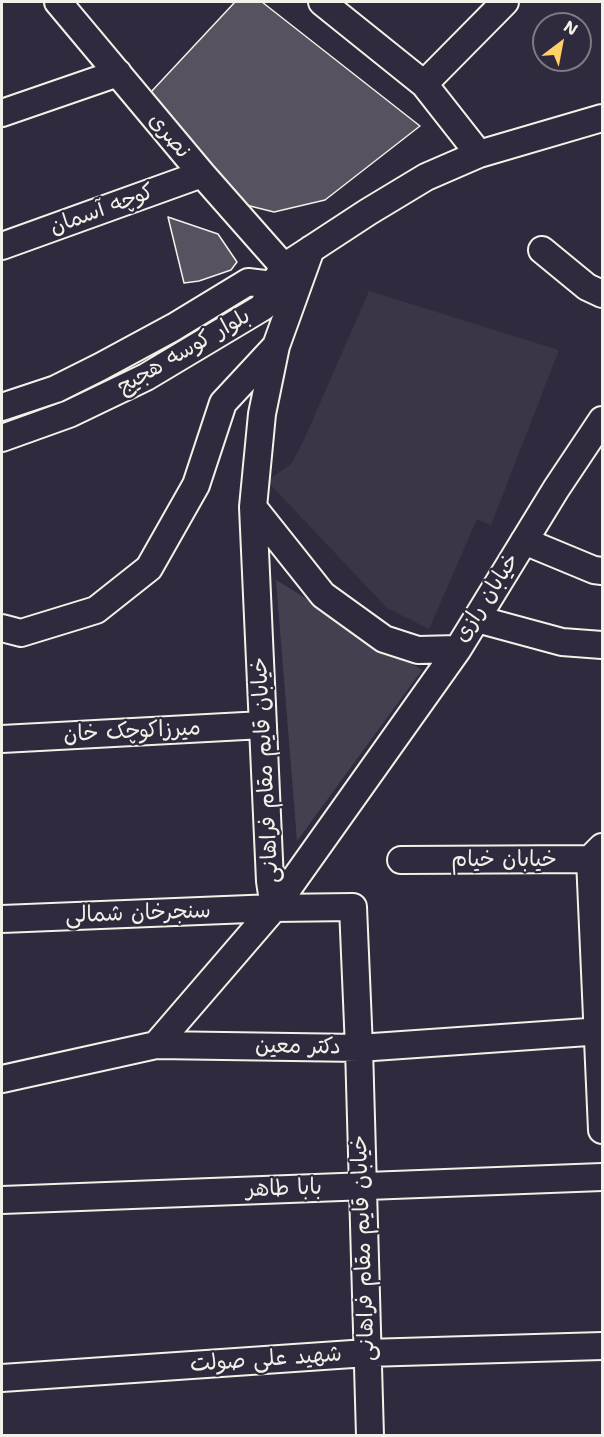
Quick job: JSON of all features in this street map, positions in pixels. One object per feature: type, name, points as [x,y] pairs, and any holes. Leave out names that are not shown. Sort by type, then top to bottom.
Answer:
[{"type":"street","name":"نصری","points":[[58,2],[201,174],[278,276]]},
{"type":"street","points":[[322,2],[424,84],[479,154]]},
{"type":"street","points":[[424,84],[505,2]]},
{"type":"street","points":[[2,113],[118,73]]},
{"type":"street","points":[[278,276],[311,249],[426,177],[479,154],[603,118]]},
{"type":"street","name":"کوچه آسمان","points":[[2,246],[201,174]]},
{"type":"street","name":"خیابان قایم مقام فراهانی","points":[[311,249],[276,346],[262,414],[253,507],[270,881],[274,908],[353,907],[370,1436]]},
{"type":"street","points":[[542,250],[587,287],[603,294]]},
{"type":"street","name":"بلوار کوسه هجیج","points":[[2,407],[56,389],[100,367],[174,327],[248,282],[278,276]]},
{"type":"street","name":"بلوار کوسه هجیج","points":[[2,438],[69,414],[146,377],[263,307],[278,276]]},
{"type":"street","points":[[2,628],[21,633],[96,610],[149,568],[196,485],[223,403],[276,346]]},
{"type":"street","name":"خیابان رازی","points":[[253,507],[323,595],[384,639],[418,650],[459,649],[556,489],[603,420]]},
{"type":"street","points":[[524,541],[594,570],[603,571]]},
{"type":"street","points":[[477,619],[562,642],[603,645]]},
{"type":"street","points":[[156,1045],[274,908],[459,649]]},
{"type":"street","name":"میرزاکوچک خان","points":[[2,739],[263,725]]},
{"type":"street","points":[[596,853],[603,1130]]},
{"type":"street","name":"خیابان خیام","points":[[401,860],[596,853]]},
{"type":"street","name":"سنجرخان شمالی","points":[[2,919],[274,908]]},
{"type":"street","name":"دکتر معین","points":[[2,1079],[156,1045],[359,1048],[600,1031]]},
{"type":"street","name":"بابا طاهر","points":[[2,1200],[603,1177]]},
{"type":"street","name":"شهید علی صولت","points":[[2,1378],[367,1353],[603,1346]]},
{"type":"shaded area","points":[[369,291],[559,350],[491,525],[477,519],[429,629],[387,608],[267,481],[291,464],[303,442]]},
{"type":"shaded area","points":[[276,580],[422,670],[297,841]]},
{"type":"building","points":[[235,2],[262,2],[420,126],[325,200],[274,212],[242,204],[150,93]]},
{"type":"building","points":[[168,217],[218,234],[237,262],[231,270],[199,281],[184,283]]}]
